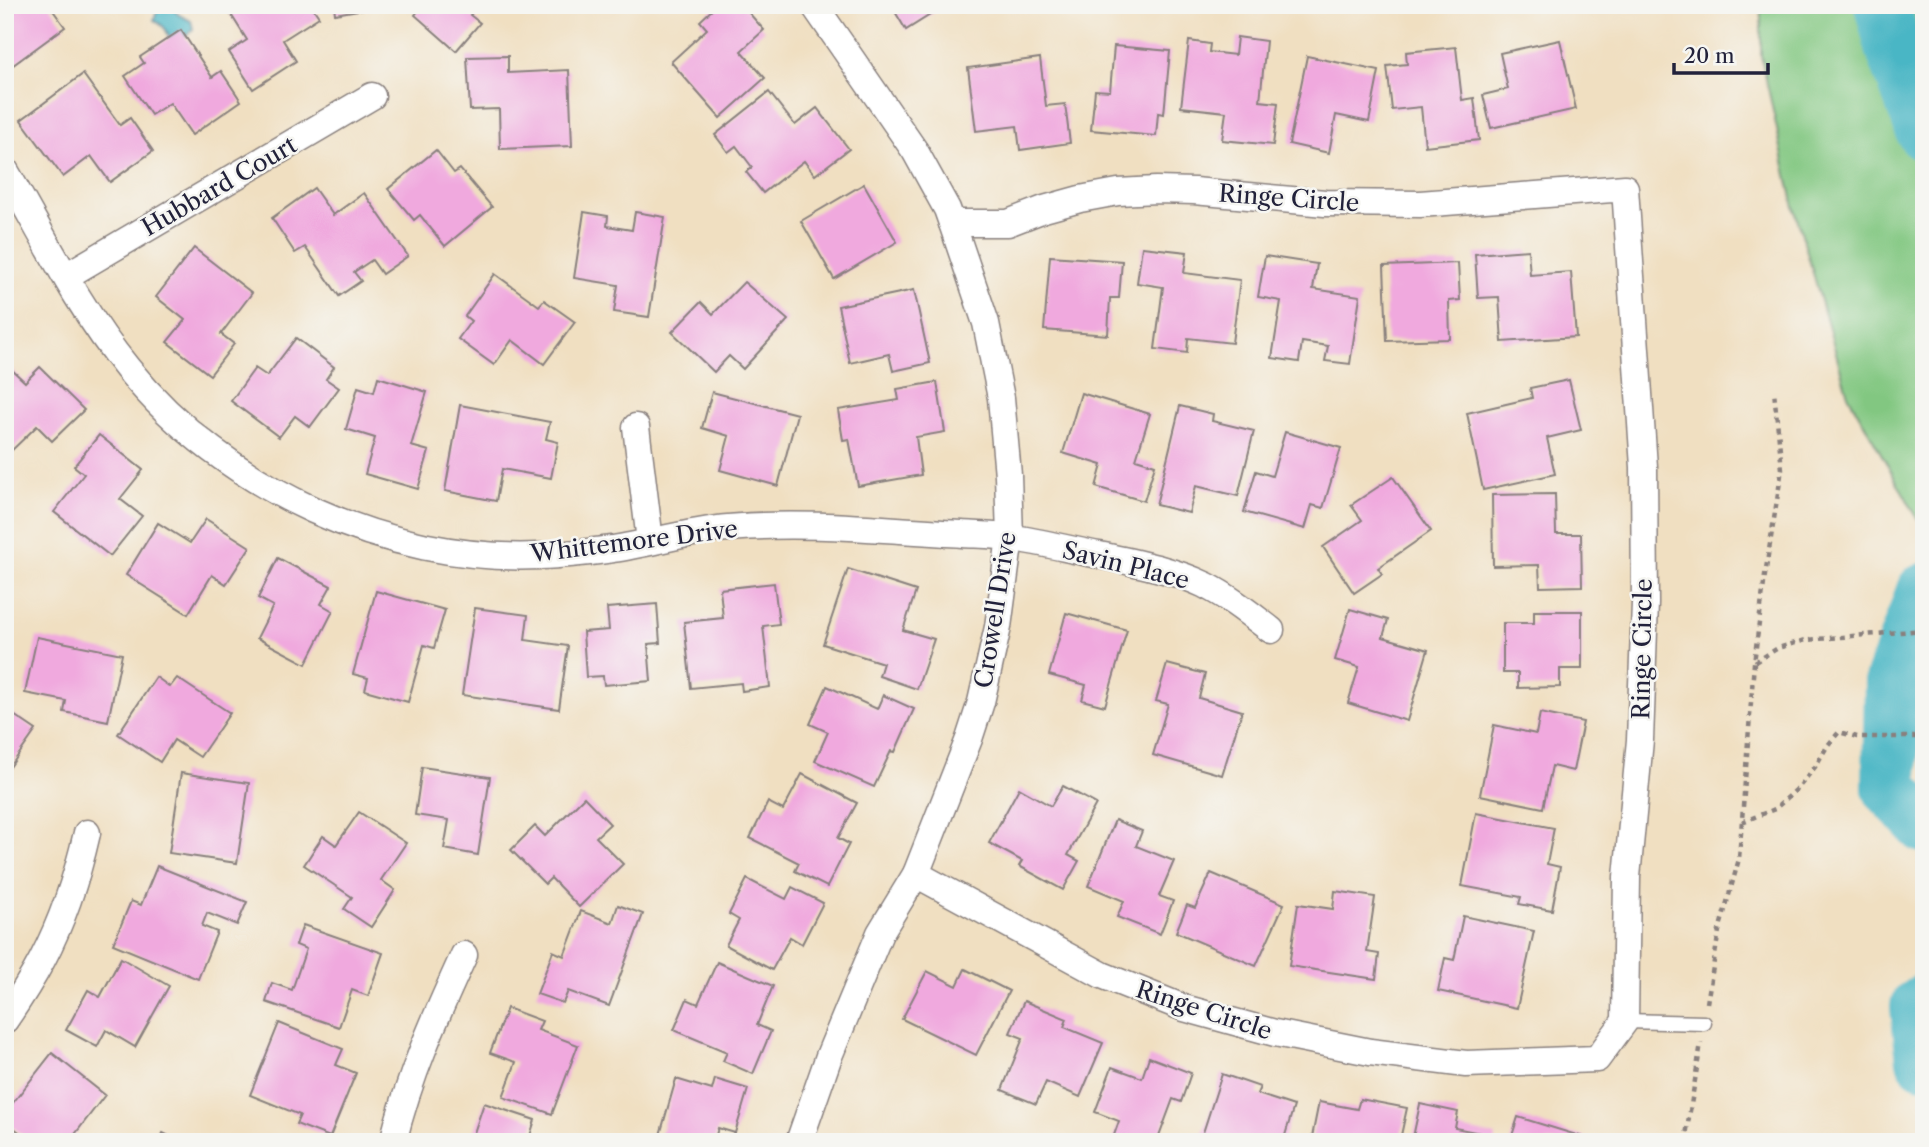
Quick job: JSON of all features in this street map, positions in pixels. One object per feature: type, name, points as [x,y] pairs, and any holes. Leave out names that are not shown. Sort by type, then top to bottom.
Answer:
[{"type":"street","name":"Crowell Drive","points":[[799,1142],[829,1056],[880,933],[916,874],[969,738],[981,702],[998,627],[1010,537],[1001,398],[986,323],[947,209],[915,151],[814,5]]},
{"type":"street","name":"Hubbard Court","points":[[66,276],[372,96]]},
{"type":"street","name":"Whittemore Drive","points":[[5,170],[107,341],[161,405],[206,445],[265,486],[330,518],[364,530],[434,548],[494,555],[541,556],[613,549],[700,532],[766,526],[1010,537]]},
{"type":"street","name":"Ringe Circle","points":[[916,874],[1102,975],[1184,1008],[1275,1033],[1370,1052],[1466,1063],[1584,1060],[1597,1059],[1625,1021],[1627,877],[1640,740],[1645,603],[1644,467],[1625,188],[1420,204],[1325,203],[1156,190],[1118,192],[1080,199],[1008,223],[952,223]]},
{"type":"street","points":[[636,427],[650,541]]},
{"type":"street","name":"Savin Place","points":[[1010,537],[1174,573],[1205,585],[1234,601],[1271,630]]},
{"type":"street","points":[[5,1020],[42,960],[69,898],[87,833]]},
{"type":"street","points":[[393,1142],[413,1072],[430,1027],[464,956]]},
{"type":"lane","points":[[1625,1021],[1704,1023]]},
{"type":"path","points":[[1685,1142],[1719,931],[1739,859],[1754,663],[1782,468],[1774,391]]},
{"type":"path","points":[[1754,663],[1778,648],[1806,640],[1924,631]]},
{"type":"path","points":[[1742,822],[1775,809],[1799,787],[1839,732],[1857,737],[1921,736]]},
{"type":"green space","points":[[1761,5],[1924,5],[1924,523],[1918,519],[1848,395],[1793,203],[1761,56]]},
{"type":"water","points":[[159,5],[171,5],[179,15],[191,21],[193,29],[185,36],[169,38],[164,27],[154,20]]},
{"type":"building","points":[[5,5],[49,5],[65,27],[5,71]]},
{"type":"building","points":[[225,5],[311,5],[319,17],[283,40],[296,61],[253,89],[229,52],[247,40]]},
{"type":"building","points":[[334,5],[374,5],[375,7],[335,14]]},
{"type":"building","points":[[423,5],[479,5],[470,15],[480,23],[456,51],[415,15]]},
{"type":"building","points":[[717,5],[742,5],[764,30],[741,51],[765,78],[720,118],[671,62],[707,29],[700,21]]},
{"type":"building","points":[[891,5],[946,5],[906,30]]},
{"type":"building","points":[[181,30],[212,77],[221,71],[241,101],[192,135],[170,103],[151,115],[125,76],[144,63],[140,57]]},
{"type":"building","points":[[1237,37],[1266,41],[1260,101],[1278,103],[1273,145],[1222,140],[1226,112],[1181,107],[1189,41],[1210,44],[1209,52],[1235,55]]},
{"type":"building","points":[[1560,40],[1576,109],[1491,128],[1483,95],[1508,89],[1500,53]]},
{"type":"building","points":[[1114,46],[1170,51],[1164,114],[1158,113],[1156,136],[1091,130],[1095,90],[1110,91]]},
{"type":"building","points":[[1456,47],[1462,100],[1474,98],[1479,140],[1425,146],[1421,107],[1392,110],[1387,66],[1407,64],[1406,52]]},
{"type":"building","points":[[508,56],[508,73],[569,70],[572,146],[500,149],[499,109],[470,110],[467,57]]},
{"type":"building","points":[[1307,56],[1379,71],[1369,122],[1336,115],[1329,153],[1289,144]]},
{"type":"building","points":[[1040,58],[1046,106],[1065,104],[1070,143],[1020,150],[1017,126],[976,131],[968,68]]},
{"type":"building","points":[[83,74],[120,125],[130,118],[153,151],[110,182],[91,156],[63,177],[21,120]]},
{"type":"building","points":[[769,92],[795,125],[817,108],[849,149],[815,175],[804,161],[763,193],[746,172],[752,167],[736,146],[728,152],[715,135]]},
{"type":"building","points":[[436,150],[454,173],[460,169],[492,207],[445,246],[420,215],[414,220],[388,189]]},
{"type":"building","points":[[864,184],[897,242],[834,279],[801,221]]},
{"type":"building","points":[[314,188],[333,215],[364,193],[408,256],[382,274],[372,260],[354,272],[361,281],[339,296],[305,247],[295,253],[272,218]]},
{"type":"building","points":[[584,212],[608,216],[607,226],[632,230],[635,212],[665,217],[649,317],[614,312],[618,285],[574,278]]},
{"type":"building","points":[[1142,247],[1187,252],[1184,273],[1240,280],[1232,343],[1188,338],[1187,353],[1155,349],[1163,287],[1137,283]]},
{"type":"building","points":[[194,248],[252,293],[221,334],[234,344],[210,375],[167,342],[185,320],[156,297]]},
{"type":"building","points":[[1528,250],[1530,275],[1571,272],[1576,337],[1502,342],[1499,297],[1478,298],[1475,254]]},
{"type":"building","points":[[1050,256],[1122,261],[1119,298],[1110,298],[1108,335],[1044,330]]},
{"type":"building","points":[[1265,256],[1317,264],[1313,289],[1360,296],[1350,364],[1325,361],[1328,346],[1302,342],[1299,362],[1272,358],[1281,301],[1258,297]]},
{"type":"building","points":[[1458,263],[1460,300],[1449,301],[1450,339],[1387,341],[1384,266]]},
{"type":"building","points":[[495,274],[539,306],[544,300],[575,322],[544,364],[512,340],[494,365],[458,339],[471,321],[465,316]]},
{"type":"building","points":[[744,282],[788,320],[743,369],[729,356],[714,372],[672,332],[701,302],[713,314]]},
{"type":"building","points":[[914,290],[930,363],[893,371],[889,354],[850,363],[838,306]]},
{"type":"building","points":[[296,338],[334,367],[326,379],[339,388],[310,427],[295,416],[279,437],[231,401],[255,368],[267,376]]},
{"type":"building","points":[[40,367],[84,410],[52,441],[37,426],[5,457],[5,375],[11,369],[25,382]]},
{"type":"building","points":[[378,377],[427,392],[411,446],[429,451],[418,489],[365,474],[375,438],[346,429],[358,387],[374,392]]},
{"type":"building","points":[[1569,380],[1581,430],[1547,438],[1555,474],[1483,490],[1467,413],[1532,398],[1530,388]]},
{"type":"building","points":[[937,382],[945,432],[916,437],[921,475],[858,486],[849,439],[843,440],[838,410],[899,400],[897,389]]},
{"type":"building","points":[[712,392],[797,414],[778,486],[720,470],[729,436],[702,428]]},
{"type":"building","points":[[1081,393],[1150,414],[1136,459],[1155,465],[1144,501],[1096,487],[1102,465],[1063,453]]},
{"type":"building","points":[[460,405],[550,422],[546,439],[558,442],[551,478],[502,469],[496,501],[445,491]]},
{"type":"building","points":[[1180,406],[1213,414],[1212,421],[1254,431],[1238,496],[1196,486],[1189,513],[1156,505]]},
{"type":"building","points":[[1285,432],[1341,448],[1323,508],[1312,505],[1305,529],[1244,512],[1256,471],[1272,476]]},
{"type":"building","points":[[99,435],[143,470],[120,499],[142,516],[110,556],[54,512],[84,474],[74,466]]},
{"type":"building","points":[[1393,477],[1431,531],[1378,568],[1382,574],[1354,593],[1323,547],[1362,520],[1351,505]]},
{"type":"building","points":[[1555,494],[1556,534],[1581,534],[1582,586],[1540,587],[1539,565],[1493,566],[1492,495]]},
{"type":"building","points":[[206,519],[250,547],[226,584],[212,575],[188,614],[126,575],[158,523],[190,543]]},
{"type":"building","points":[[278,558],[331,586],[321,604],[333,611],[306,664],[257,638],[273,606],[258,598]]},
{"type":"building","points":[[848,569],[916,591],[903,630],[934,639],[917,689],[879,676],[883,663],[823,644]]},
{"type":"building","points":[[774,583],[779,624],[763,626],[770,687],[742,691],[741,683],[691,688],[684,622],[723,618],[720,589]]},
{"type":"building","points":[[376,591],[445,610],[434,648],[424,645],[408,702],[365,690],[368,678],[353,674]]},
{"type":"building","points":[[657,604],[660,643],[648,644],[651,681],[604,685],[603,676],[586,677],[583,632],[609,630],[607,608]]},
{"type":"building","points":[[475,608],[528,615],[525,640],[568,646],[559,709],[462,695]]},
{"type":"building","points":[[1350,609],[1388,620],[1383,637],[1428,650],[1407,721],[1348,703],[1359,667],[1335,660]]},
{"type":"building","points":[[1534,611],[1582,611],[1582,669],[1560,669],[1560,687],[1518,688],[1518,673],[1503,673],[1503,623],[1534,623]]},
{"type":"building","points":[[1066,613],[1127,630],[1105,706],[1082,700],[1086,685],[1049,675]]},
{"type":"building","points":[[37,637],[122,654],[108,721],[64,712],[66,701],[25,693]]},
{"type":"building","points":[[1167,664],[1205,674],[1199,698],[1242,711],[1222,775],[1153,755],[1168,704],[1156,701]]},
{"type":"building","points":[[156,677],[170,687],[177,678],[230,713],[200,757],[174,740],[160,762],[118,734]]},
{"type":"building","points":[[827,686],[877,709],[883,695],[914,709],[895,752],[891,751],[874,787],[815,761],[828,732],[810,724]]},
{"type":"building","points":[[5,709],[36,730],[5,774]]},
{"type":"building","points":[[1540,713],[1583,722],[1573,771],[1552,766],[1543,808],[1480,795],[1494,725],[1536,734]]},
{"type":"building","points":[[422,767],[490,777],[478,855],[444,849],[449,820],[415,815]]},
{"type":"building","points":[[181,773],[249,783],[237,863],[169,853]]},
{"type":"building","points":[[802,774],[857,803],[838,838],[849,844],[827,887],[795,871],[799,863],[750,838],[768,802],[783,810]]},
{"type":"building","points":[[1063,786],[1096,804],[1068,855],[1079,861],[1063,890],[1019,866],[1022,861],[989,843],[1019,788],[1051,806]]},
{"type":"building","points":[[584,797],[610,824],[596,837],[623,864],[579,907],[551,878],[545,884],[511,850],[535,826],[545,836]]},
{"type":"building","points":[[359,812],[406,843],[381,880],[395,890],[371,927],[344,909],[352,897],[304,865],[323,836],[336,845]]},
{"type":"building","points":[[1476,813],[1554,828],[1547,864],[1560,867],[1552,910],[1519,904],[1521,897],[1462,886]]},
{"type":"building","points":[[1115,820],[1142,831],[1136,846],[1174,861],[1159,896],[1173,901],[1160,934],[1117,917],[1124,901],[1088,886]]},
{"type":"building","points":[[157,866],[247,902],[237,925],[207,913],[202,926],[217,932],[198,979],[113,944],[131,901],[141,905]]},
{"type":"building","points":[[1211,873],[1284,904],[1256,966],[1176,932],[1187,905],[1195,908]]},
{"type":"building","points":[[747,879],[786,899],[792,887],[823,903],[802,944],[790,937],[772,970],[726,945],[739,920],[729,914]]},
{"type":"building","points":[[1335,891],[1375,897],[1367,952],[1379,954],[1376,979],[1289,966],[1298,904],[1333,909]]},
{"type":"building","points":[[618,905],[643,914],[609,1006],[568,991],[563,1003],[537,994],[553,951],[564,956],[581,911],[612,923]]},
{"type":"building","points":[[1463,916],[1534,931],[1517,1008],[1438,991],[1445,958],[1454,960]]},
{"type":"building","points":[[303,925],[383,953],[368,996],[352,990],[339,1027],[266,1002],[272,983],[292,990],[306,949],[296,945]]},
{"type":"building","points":[[121,958],[169,986],[135,1047],[106,1030],[97,1047],[66,1030],[88,990],[100,997]]},
{"type":"building","points":[[717,962],[773,986],[757,1025],[771,1031],[753,1074],[723,1061],[727,1052],[674,1030],[687,999],[698,1004]]},
{"type":"building","points":[[965,969],[1009,991],[976,1055],[902,1019],[927,971],[957,986]]},
{"type":"building","points":[[1024,1001],[1067,1019],[1064,1027],[1103,1043],[1080,1097],[1046,1082],[1036,1104],[1002,1090],[1023,1038],[1010,1033]]},
{"type":"building","points":[[507,1008],[542,1021],[538,1030],[578,1045],[552,1114],[503,1097],[516,1062],[490,1053]]},
{"type":"building","points":[[279,1023],[343,1049],[336,1065],[356,1073],[330,1137],[296,1124],[300,1115],[250,1095]]},
{"type":"building","points":[[52,1053],[105,1095],[69,1142],[32,1142],[5,1121],[5,1113]]},
{"type":"building","points":[[1149,1057],[1191,1073],[1181,1102],[1173,1099],[1157,1142],[1123,1142],[1113,1138],[1119,1121],[1095,1112],[1112,1067],[1142,1078]]},
{"type":"building","points":[[1222,1074],[1260,1087],[1257,1094],[1294,1106],[1283,1142],[1200,1142]]},
{"type":"building","points":[[676,1079],[712,1090],[715,1079],[748,1089],[735,1133],[718,1128],[714,1142],[658,1142]]},
{"type":"building","points":[[1360,1099],[1407,1108],[1400,1140],[1391,1137],[1391,1142],[1311,1142],[1319,1102],[1357,1109]]},
{"type":"building","points":[[484,1103],[535,1120],[528,1142],[471,1142]]},
{"type":"building","points":[[1420,1104],[1458,1112],[1455,1128],[1496,1136],[1495,1142],[1412,1142]]},
{"type":"building","points":[[1518,1117],[1596,1141],[1596,1142],[1510,1142]]},
{"type":"building","points":[[163,1133],[181,1142],[159,1142]]},
{"type":"waterway","points":[[1882,5],[1893,47],[1924,132]]},
{"type":"waterway","points":[[1924,591],[1892,681],[1890,788],[1924,825]]},
{"type":"waterway","points":[[1924,1002],[1918,1007],[1924,1060]]}]
